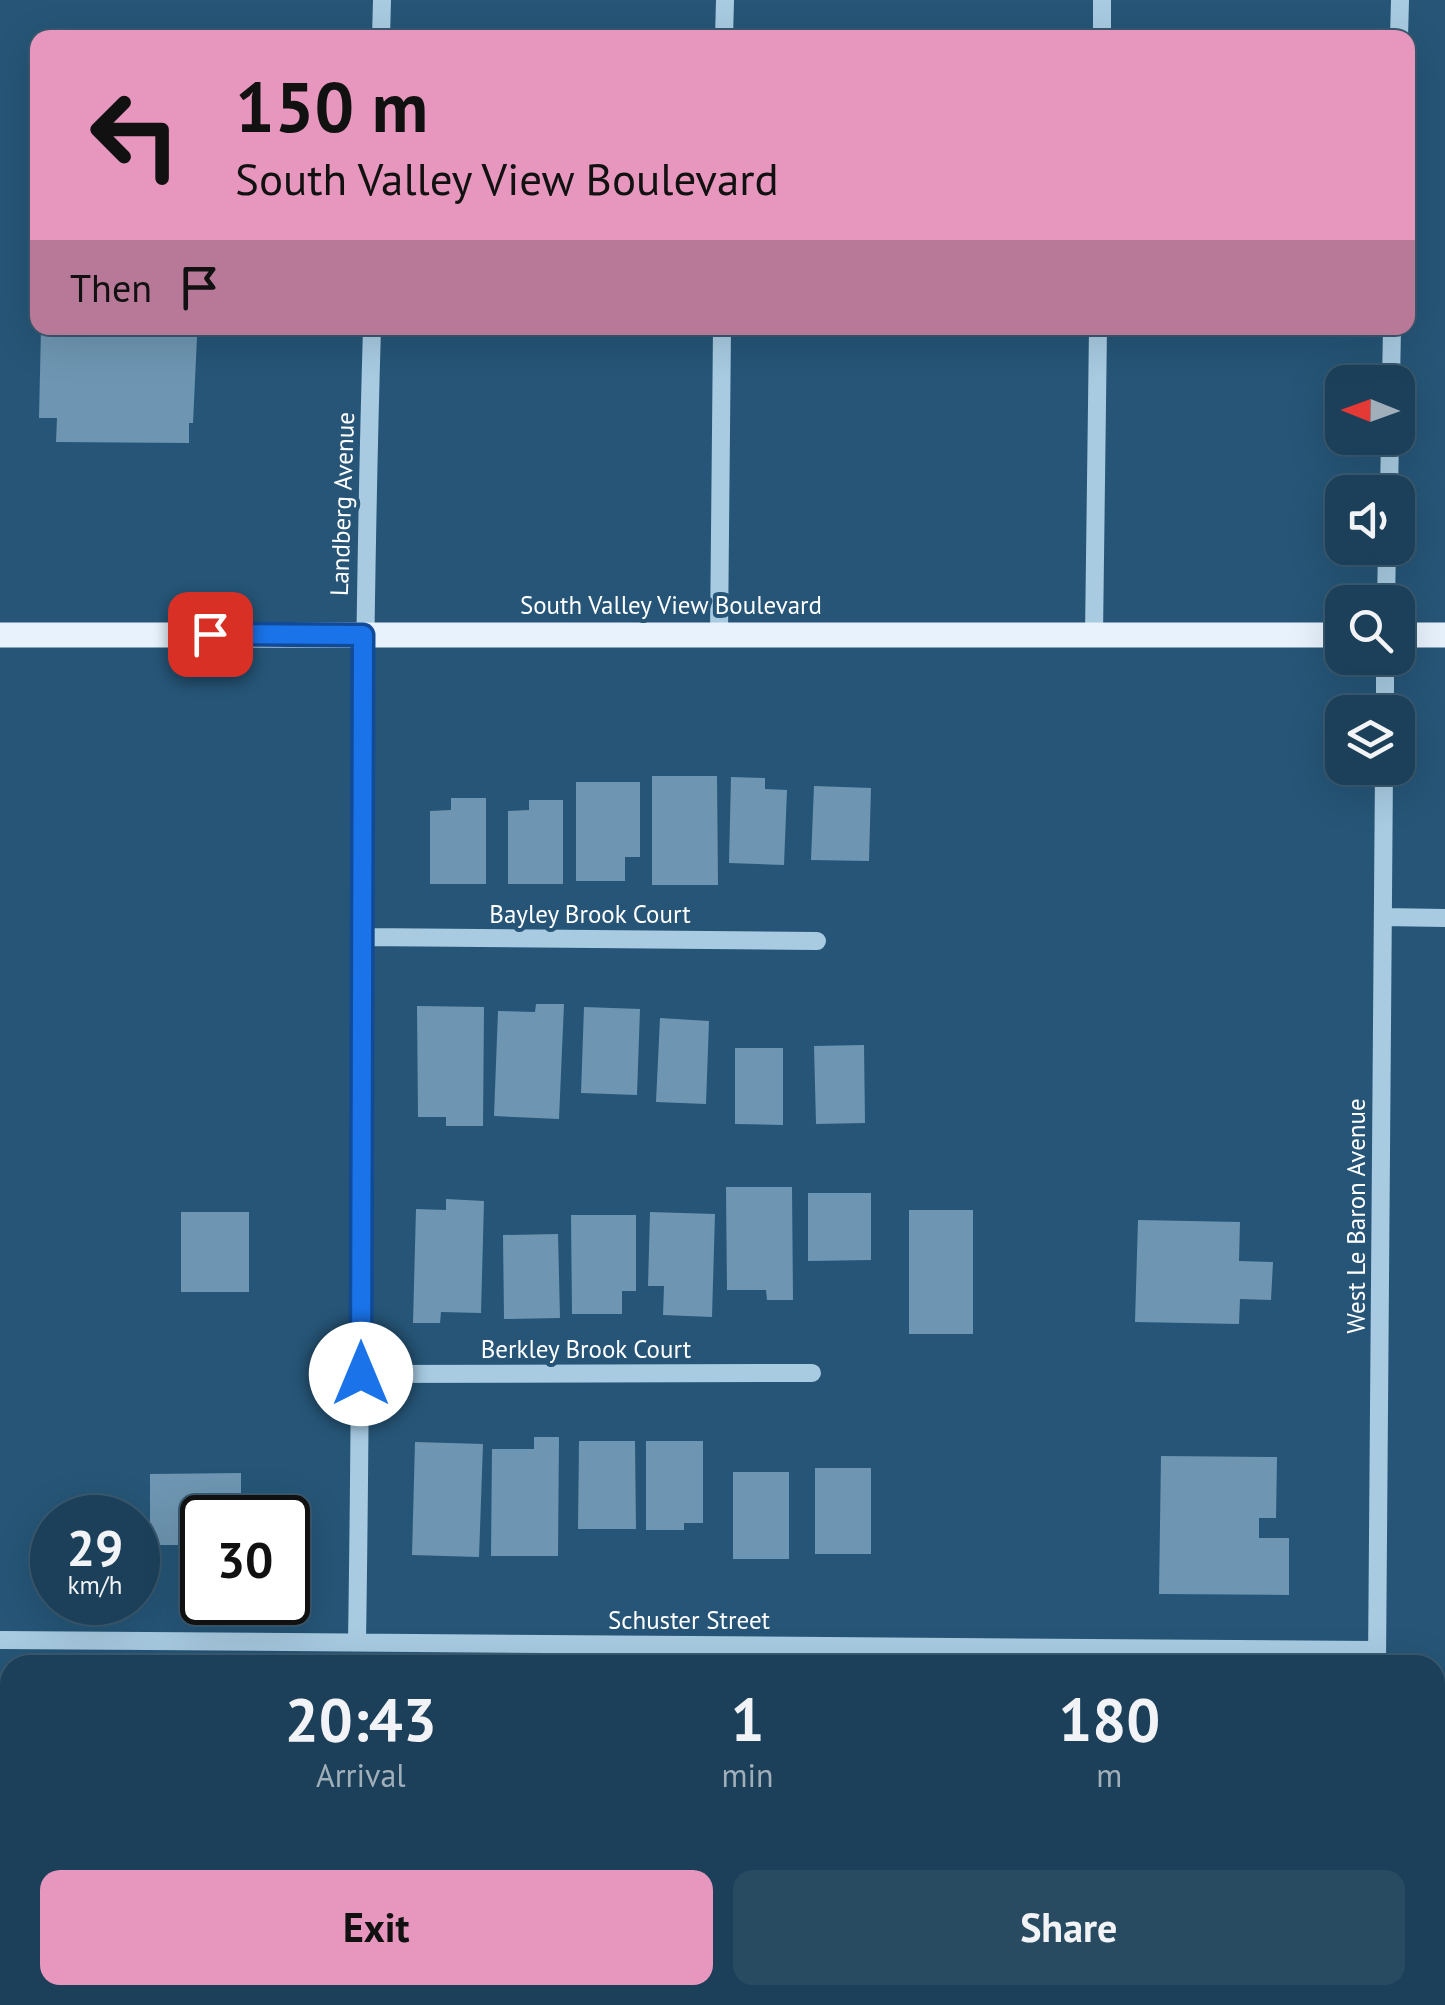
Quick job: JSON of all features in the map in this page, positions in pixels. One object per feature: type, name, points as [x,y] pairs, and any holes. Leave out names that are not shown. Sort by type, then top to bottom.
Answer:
[{"type":"main road","name":"South Valley View Boulevard","points":[[0,634],[1325,635]]},
{"type":"main road","points":[[1415,635],[1445,635]]},
{"type":"street","points":[[380,30],[382,0]]},
{"type":"street","points":[[724,30],[725,0]]},
{"type":"street","points":[[1102,0],[1102,30]]},
{"type":"street","points":[[1399,30],[1400,0]]},
{"type":"street","name":"Landberg Avenue","points":[[357,1642],[363,635],[372,335]]},
{"type":"street","points":[[719,634],[722,335]]},
{"type":"street","points":[[1094,635],[1098,335]]},
{"type":"street","points":[[1391,365],[1392,335]]},
{"type":"street","name":"West Le Baron Avenue","points":[[1377,1655],[1384,785]]},
{"type":"street","points":[[1383,917],[1445,918]]},
{"type":"street","name":"Bayley Brook Court","points":[[363,938],[817,941]]},
{"type":"street","name":"Berkley Brook Court","points":[[361,1374],[812,1373]]},
{"type":"street","name":"Schuster Street","points":[[0,1640],[535,1644],[938,1655]]},
{"type":"street","points":[[535,1644],[535,1655]]},
{"type":"building","points":[[41,335],[197,337],[189,443],[56,442],[57,418],[39,418]]},
{"type":"building","points":[[652,776],[717,776],[718,885],[652,885]]},
{"type":"building","points":[[731,777],[765,778],[765,789],[787,790],[784,865],[729,863]]},
{"type":"building","points":[[576,782],[640,782],[640,857],[625,857],[625,881],[576,881]]},
{"type":"building","points":[[814,786],[871,788],[869,861],[811,860]]},
{"type":"building","points":[[451,798],[486,798],[486,884],[430,884],[430,811],[451,810]]},
{"type":"building","points":[[529,800],[563,800],[563,884],[508,884],[508,811],[529,810]]},
{"type":"building","points":[[536,1004],[564,1004],[559,1119],[494,1116],[498,1011],[535,1012]]},
{"type":"building","points":[[417,1006],[484,1007],[483,1126],[446,1126],[446,1117],[418,1117]]},
{"type":"building","points":[[584,1007],[640,1009],[637,1095],[581,1093]]},
{"type":"building","points":[[660,1018],[709,1021],[706,1104],[656,1102]]},
{"type":"building","points":[[864,1045],[865,1123],[816,1124],[814,1046]]},
{"type":"building","points":[[735,1048],[783,1048],[783,1125],[735,1124]]},
{"type":"building","points":[[726,1187],[792,1187],[793,1300],[767,1300],[766,1290],[727,1290]]},
{"type":"building","points":[[808,1193],[871,1193],[871,1260],[808,1261]]},
{"type":"building","points":[[446,1199],[484,1201],[481,1313],[441,1312],[440,1323],[413,1323],[416,1209],[446,1210]]},
{"type":"building","points":[[909,1210],[973,1210],[973,1334],[909,1334]]},
{"type":"building","points":[[181,1212],[249,1212],[249,1292],[181,1292]]},
{"type":"building","points":[[650,1212],[715,1214],[712,1317],[663,1315],[664,1286],[648,1286]]},
{"type":"building","points":[[571,1215],[636,1215],[636,1291],[622,1291],[622,1314],[572,1314]]},
{"type":"building","points":[[1138,1220],[1240,1222],[1239,1261],[1273,1262],[1271,1300],[1240,1299],[1239,1324],[1135,1322]]},
{"type":"building","points":[[558,1234],[560,1318],[504,1319],[503,1235]]},
{"type":"building","points":[[534,1437],[559,1437],[558,1556],[491,1556],[492,1449],[534,1449]]},
{"type":"building","points":[[579,1441],[635,1441],[636,1529],[578,1529]]},
{"type":"building","points":[[646,1441],[703,1441],[703,1523],[684,1523],[684,1530],[646,1530]]},
{"type":"building","points":[[415,1442],[483,1444],[479,1557],[412,1555]]},
{"type":"building","points":[[1161,1456],[1277,1457],[1276,1518],[1259,1518],[1259,1538],[1289,1538],[1289,1595],[1159,1594]]},
{"type":"building","points":[[815,1468],[871,1468],[871,1554],[815,1554]]},
{"type":"building","points":[[733,1472],[789,1472],[789,1559],[733,1559]]},
{"type":"building","points":[[241,1473],[241,1495],[180,1495],[180,1545],[160,1545],[160,1495],[150,1495],[150,1474]]},
{"type":"route","points":[[210,634],[363,635],[361,1374]]}]
